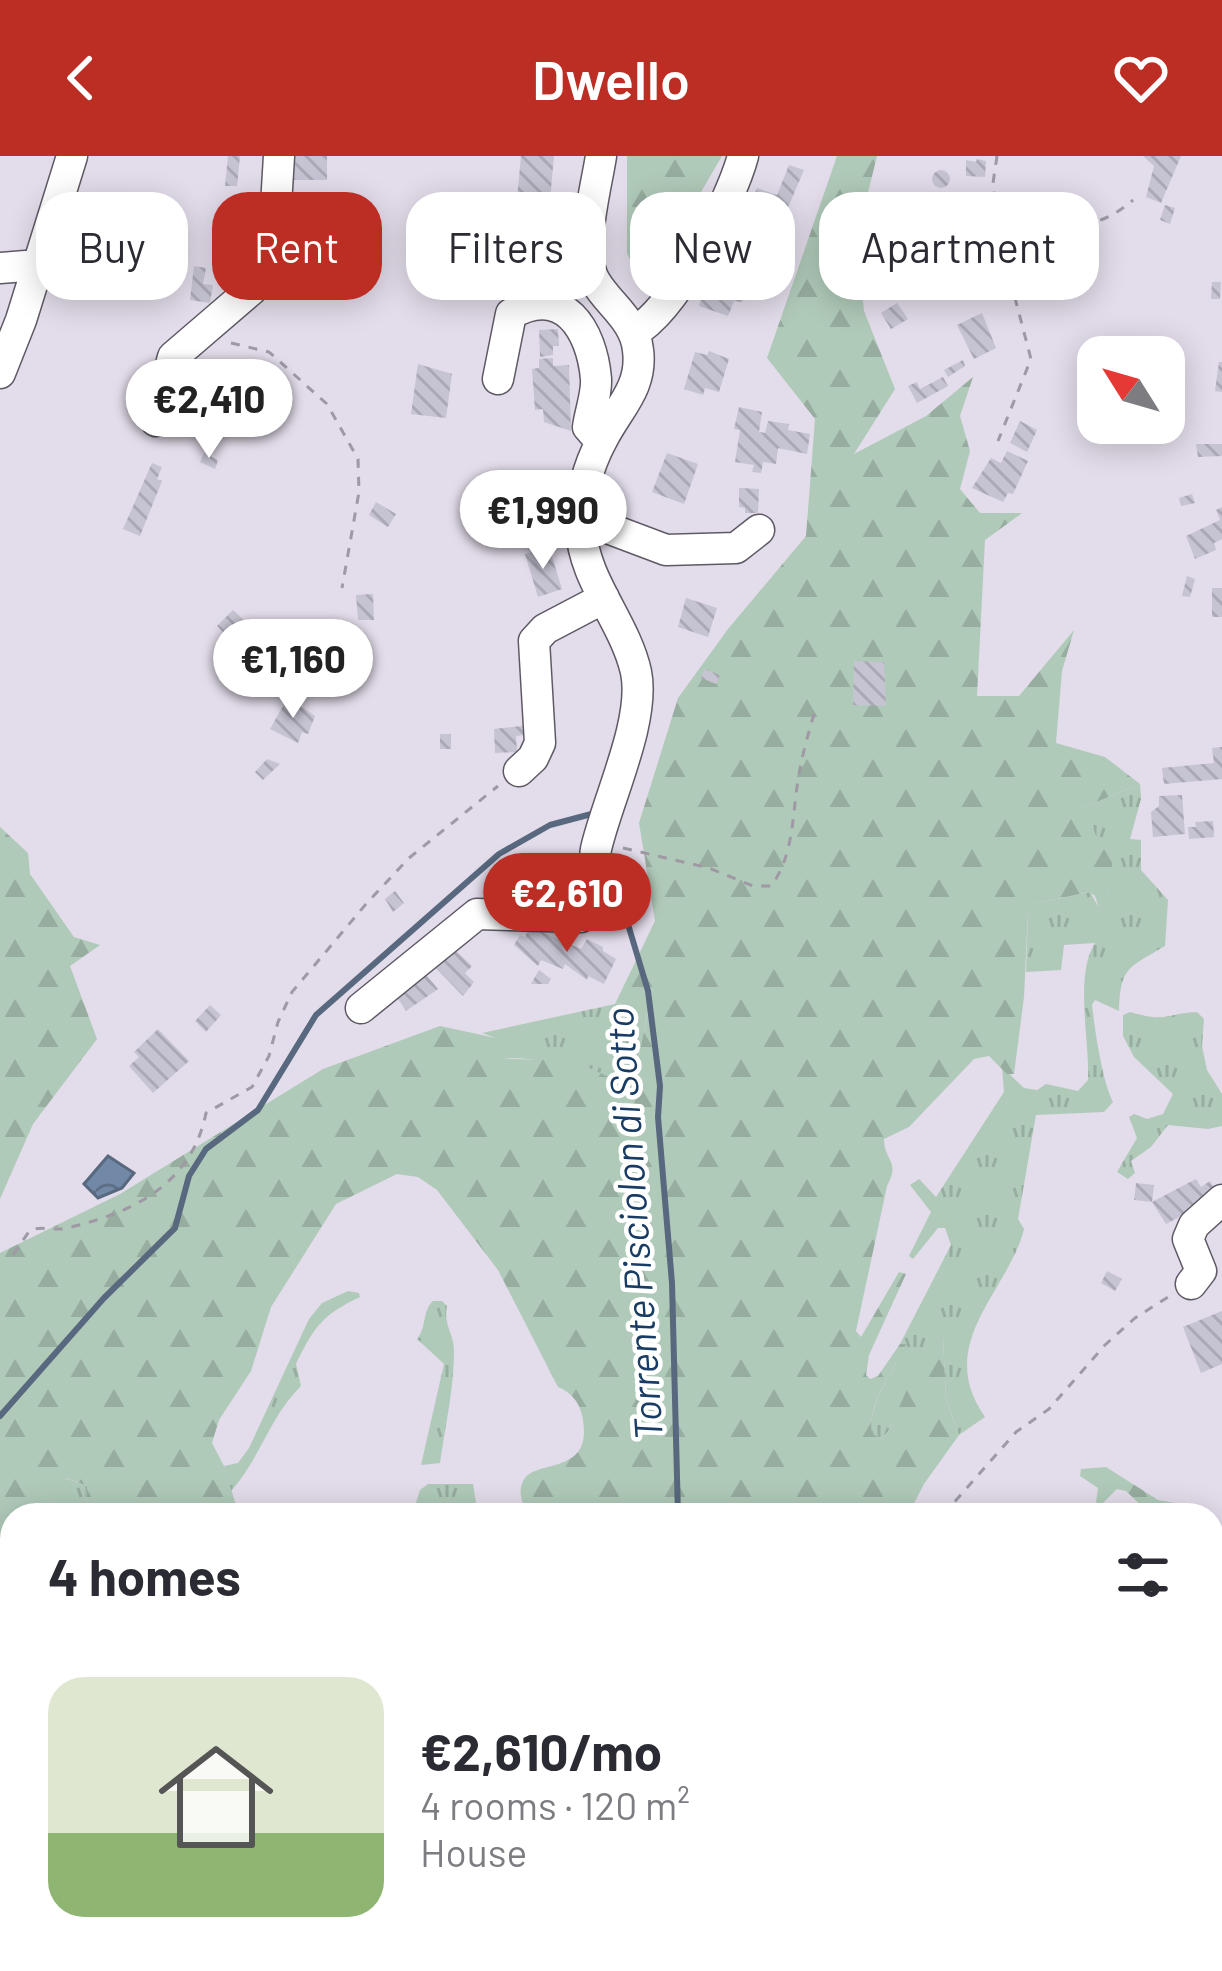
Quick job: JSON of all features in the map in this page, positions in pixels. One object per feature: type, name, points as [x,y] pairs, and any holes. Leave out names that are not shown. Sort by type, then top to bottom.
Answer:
[{"type":"street","points":[[61,192],[72,156]]},
{"type":"street","points":[[156,422],[172,357],[250,290],[266,270],[274,238],[279,156]]},
{"type":"street","points":[[601,156],[586,256],[594,280],[639,329]]},
{"type":"street","points":[[361,1008],[477,914],[563,917],[590,911],[638,689],[623,633],[589,563],[591,521],[583,492],[601,442],[628,402],[639,374],[639,329],[724,210],[743,156]]},
{"type":"street","points":[[0,268],[36,266]]},
{"type":"street","points":[[0,373],[36,272]]},
{"type":"street","points":[[498,379],[511,314],[544,302],[562,306],[577,321],[590,356],[596,380],[588,427],[601,442]]},
{"type":"street","points":[[591,521],[666,550],[736,548],[759,530]]},
{"type":"street","points":[[519,771],[533,758],[540,742],[534,641],[545,629],[604,598]]},
{"type":"street","points":[[1191,1284],[1201,1271],[1188,1240],[1193,1225],[1222,1200]]},
{"type":"path","points":[[995,192],[998,156]]},
{"type":"path","points":[[1099,222],[1133,200]]},
{"type":"path","points":[[998,441],[1031,359],[1014,300]]},
{"type":"path","points":[[206,327],[214,338],[268,352],[327,404],[353,449],[362,472],[342,588]]},
{"type":"path","points":[[607,844],[709,868],[753,886],[771,886],[781,873],[788,849],[816,708]]},
{"type":"path","points":[[13,1255],[30,1230],[42,1226],[60,1230],[98,1219],[153,1194],[183,1171],[200,1142],[206,1112],[252,1087],[269,1057],[292,992],[318,958],[409,858],[519,771]]},
{"type":"path","points":[[954,1503],[1016,1432],[1049,1409],[1105,1345],[1135,1318],[1191,1284]]},
{"type":"green space","points":[[627,156],[722,156],[701,192],[630,192],[630,260]]},
{"type":"green space","points":[[837,156],[877,156],[868,192],[825,192]]},
{"type":"green space","points":[[819,208],[819,300],[863,300],[895,389],[854,454],[926,416],[973,377],[960,416],[970,451],[960,489],[980,513],[1022,513],[985,540],[977,696],[1019,696],[1074,630],[1062,671],[1056,743],[1105,757],[1140,784],[1077,810],[1089,815],[1099,840],[1114,849],[1109,893],[1099,908],[1089,892],[1034,904],[1028,913],[1014,1074],[1007,1074],[989,1056],[974,1059],[909,1127],[884,1139],[892,1171],[856,1331],[861,1337],[899,1272],[906,1274],[869,1355],[866,1375],[870,1379],[878,1376],[900,1344],[906,1344],[877,1398],[872,1433],[880,1439],[888,1432],[934,1329],[943,1336],[946,1399],[959,1435],[914,1503],[523,1503],[525,1478],[564,1462],[581,1447],[581,1410],[558,1387],[498,1270],[437,1190],[418,1177],[397,1174],[336,1204],[271,1307],[251,1371],[219,1420],[212,1443],[235,1503],[86,1503],[87,1486],[66,1478],[48,1503],[0,1503],[0,1253],[120,1194],[323,1069],[440,1026],[496,1038],[503,1059],[572,1060],[611,1078],[628,1078],[636,1069],[653,988],[615,1004],[655,921],[639,823],[678,698],[806,536],[815,419],[767,358],[787,300],[795,300],[795,277]]},
{"type":"green space","points":[[1140,784],[1141,799],[1130,839],[1141,840],[1141,870],[1168,900],[1165,946],[1128,971],[1119,1011],[1095,1000],[1092,1005],[1113,1102],[1104,1112],[1036,1115],[1018,1219],[1024,1229],[971,1341],[967,1365],[971,1390],[985,1417],[959,1435],[946,1399],[943,1337],[880,1439],[872,1434],[877,1399],[951,1245],[945,1228],[938,1228],[913,1259],[909,1256],[931,1212],[910,1185],[919,1179],[936,1197],[1004,1092],[1002,1067],[1024,1088],[1037,1090],[1046,1084],[1078,1091],[1088,1080],[1084,991],[1095,943],[1064,945],[1061,970],[1026,972],[1028,913],[1033,904],[1090,892],[1098,906],[1109,893],[1111,858],[1094,835],[1092,824],[1074,811]]},
{"type":"green space","points":[[0,827],[28,853],[30,874],[74,937],[100,945],[70,966],[97,1039],[33,1124],[0,1199]]},
{"type":"green space","points":[[653,987],[636,1069],[628,1078],[536,1060],[502,1059],[496,1038],[482,1033],[615,1004]]},
{"type":"green space","points":[[1197,1012],[1204,1019],[1202,1046],[1207,1070],[1222,1094],[1222,1126],[1168,1125],[1151,1147],[1131,1161],[1135,1173],[1128,1179],[1117,1172],[1137,1138],[1129,1117],[1163,1114],[1173,1094],[1134,1057],[1123,1036],[1123,1015],[1159,1017]]},
{"type":"green space","points":[[348,1291],[360,1297],[336,1310],[314,1331],[296,1364],[301,1386],[231,1491],[224,1466],[238,1463],[249,1448],[309,1319],[322,1303]]},
{"type":"green space","points":[[433,1301],[447,1306],[454,1365],[440,1463],[421,1465],[444,1364],[417,1339]]},
{"type":"green space","points":[[1106,1467],[1158,1500],[1175,1503],[1138,1503],[1117,1489],[1098,1503],[1098,1488],[1080,1476],[1081,1469]]},
{"type":"green space","points":[[65,1478],[87,1486],[86,1503],[48,1503]]},
{"type":"green space","points":[[428,1484],[473,1484],[476,1503],[416,1503]]},
{"type":"water","points":[[108,1156],[134,1173],[122,1188],[98,1198],[84,1184]]},
{"type":"building","points":[[228,156],[240,156],[237,186],[225,186]]},
{"type":"building","points":[[291,156],[327,156],[327,180],[287,180]]},
{"type":"building","points":[[521,156],[554,156],[551,192],[518,192]]},
{"type":"building","points":[[1143,156],[1181,156],[1161,203],[1146,197],[1154,166]]},
{"type":"building","points":[[966,160],[986,161],[985,177],[966,176]]},
{"type":"building","points":[[789,165],[804,170],[795,192],[778,192]]},
{"type":"building","points":[[941,170],[950,179],[941,188],[932,179]]},
{"type":"building","points":[[1165,205],[1175,208],[1170,224],[1160,220]]},
{"type":"building","points":[[194,266],[206,268],[203,284],[212,285],[210,303],[190,300]]},
{"type":"building","points":[[1212,282],[1221,282],[1220,299],[1211,299]]},
{"type":"building","points":[[701,300],[743,300],[734,301],[728,316],[699,306]]},
{"type":"building","points":[[897,303],[908,319],[891,329],[881,313]]},
{"type":"building","points":[[982,313],[996,348],[974,359],[957,325]]},
{"type":"building","points":[[558,329],[559,346],[553,346],[553,355],[540,357],[539,330]]},
{"type":"building","points":[[709,351],[729,359],[719,392],[705,388],[703,395],[684,389],[695,352],[707,355]]},
{"type":"building","points":[[553,358],[553,366],[569,365],[571,431],[544,422],[543,409],[535,410],[532,369],[539,368],[539,359]]},
{"type":"building","points":[[963,360],[965,366],[948,377],[944,370]]},
{"type":"building","points":[[1222,362],[1222,392],[1215,391]]},
{"type":"building","points":[[418,364],[452,374],[446,418],[411,414]]},
{"type":"building","points":[[943,377],[948,386],[917,403],[908,386],[917,382],[920,389]]},
{"type":"building","points":[[739,407],[762,412],[759,432],[765,433],[768,421],[810,434],[807,454],[778,448],[776,464],[763,462],[761,473],[752,472],[754,465],[735,462]]},
{"type":"building","points":[[1020,421],[1037,430],[1027,452],[1010,443]]},
{"type":"building","points":[[1196,444],[1222,444],[1222,456],[1198,457]]},
{"type":"building","points":[[1007,451],[1028,461],[1013,494],[1008,493],[1003,502],[972,488],[991,458],[1001,463]]},
{"type":"building","points":[[204,453],[218,460],[215,469],[200,462]]},
{"type":"building","points":[[667,453],[698,464],[684,504],[652,492]]},
{"type":"building","points":[[152,463],[162,467],[157,479],[162,481],[140,536],[123,529]]},
{"type":"building","points":[[739,488],[759,489],[758,513],[745,513],[739,507]]},
{"type":"building","points":[[1192,494],[1195,503],[1181,506],[1179,498]]},
{"type":"building","points":[[376,502],[396,514],[388,527],[369,515]]},
{"type":"building","points":[[1222,507],[1222,539],[1214,543],[1216,550],[1195,559],[1186,536],[1220,520],[1216,510]]},
{"type":"building","points":[[549,547],[562,589],[538,597],[525,554]]},
{"type":"building","points":[[1187,576],[1195,579],[1190,597],[1182,596]]},
{"type":"building","points":[[1212,588],[1222,588],[1222,617],[1212,617]]},
{"type":"building","points":[[373,594],[374,620],[358,620],[356,595]]},
{"type":"building","points":[[686,598],[717,608],[708,637],[678,627]]},
{"type":"building","points":[[233,610],[247,623],[231,640],[217,626]]},
{"type":"building","points":[[320,657],[327,660],[324,667],[329,670],[324,679],[309,671]]},
{"type":"building","points":[[854,661],[884,662],[886,706],[853,705]]},
{"type":"building","points":[[704,669],[720,675],[716,684],[701,678]]},
{"type":"building","points":[[302,678],[311,681],[306,696],[295,692]]},
{"type":"building","points":[[288,697],[315,716],[308,734],[302,732],[298,743],[270,729]]},
{"type":"building","points":[[530,725],[532,734],[516,736],[517,752],[495,753],[494,729]]},
{"type":"building","points":[[440,734],[451,734],[451,749],[440,749]]},
{"type":"building","points":[[1222,747],[1222,779],[1164,784],[1162,768],[1214,763],[1212,748]]},
{"type":"building","points":[[267,759],[280,764],[263,780],[255,772]]},
{"type":"building","points":[[1182,795],[1185,834],[1153,837],[1151,812],[1159,806],[1159,796]]},
{"type":"building","points":[[1213,821],[1214,837],[1189,839],[1188,827]]},
{"type":"building","points":[[538,871],[584,874],[583,903],[536,905]]},
{"type":"building","points":[[395,891],[404,903],[393,912],[385,899]]},
{"type":"building","points":[[530,927],[581,949],[587,939],[603,947],[616,959],[604,984],[588,976],[587,980],[565,964],[563,969],[541,960],[538,966],[514,945]]},
{"type":"building","points":[[454,949],[472,966],[465,973],[474,982],[463,996],[432,964]]},
{"type":"building","points":[[539,970],[551,979],[548,984],[531,984]]},
{"type":"building","points":[[423,971],[438,989],[406,1011],[395,994]]},
{"type":"building","points":[[210,1005],[221,1015],[206,1032],[195,1021]]},
{"type":"building","points":[[158,1029],[189,1061],[153,1093],[129,1066],[139,1057],[134,1052]]},
{"type":"building","points":[[1196,1179],[1201,1187],[1210,1181],[1219,1196],[1166,1224],[1152,1202]]},
{"type":"building","points":[[1136,1183],[1154,1185],[1152,1202],[1134,1200]]},
{"type":"building","points":[[1107,1271],[1122,1279],[1115,1291],[1101,1283]]},
{"type":"building","points":[[1222,1311],[1222,1364],[1201,1373],[1183,1327]]},
{"type":"waterway","points":[[0,1416],[104,1298],[175,1228],[189,1176],[206,1149],[258,1110],[316,1015],[499,854],[550,825],[599,812]]},
{"type":"waterway","name":"Torrente Pisciolon di Sotto","points":[[608,880],[624,911],[648,991],[660,1086],[658,1117],[672,1283],[678,1503]]}]
